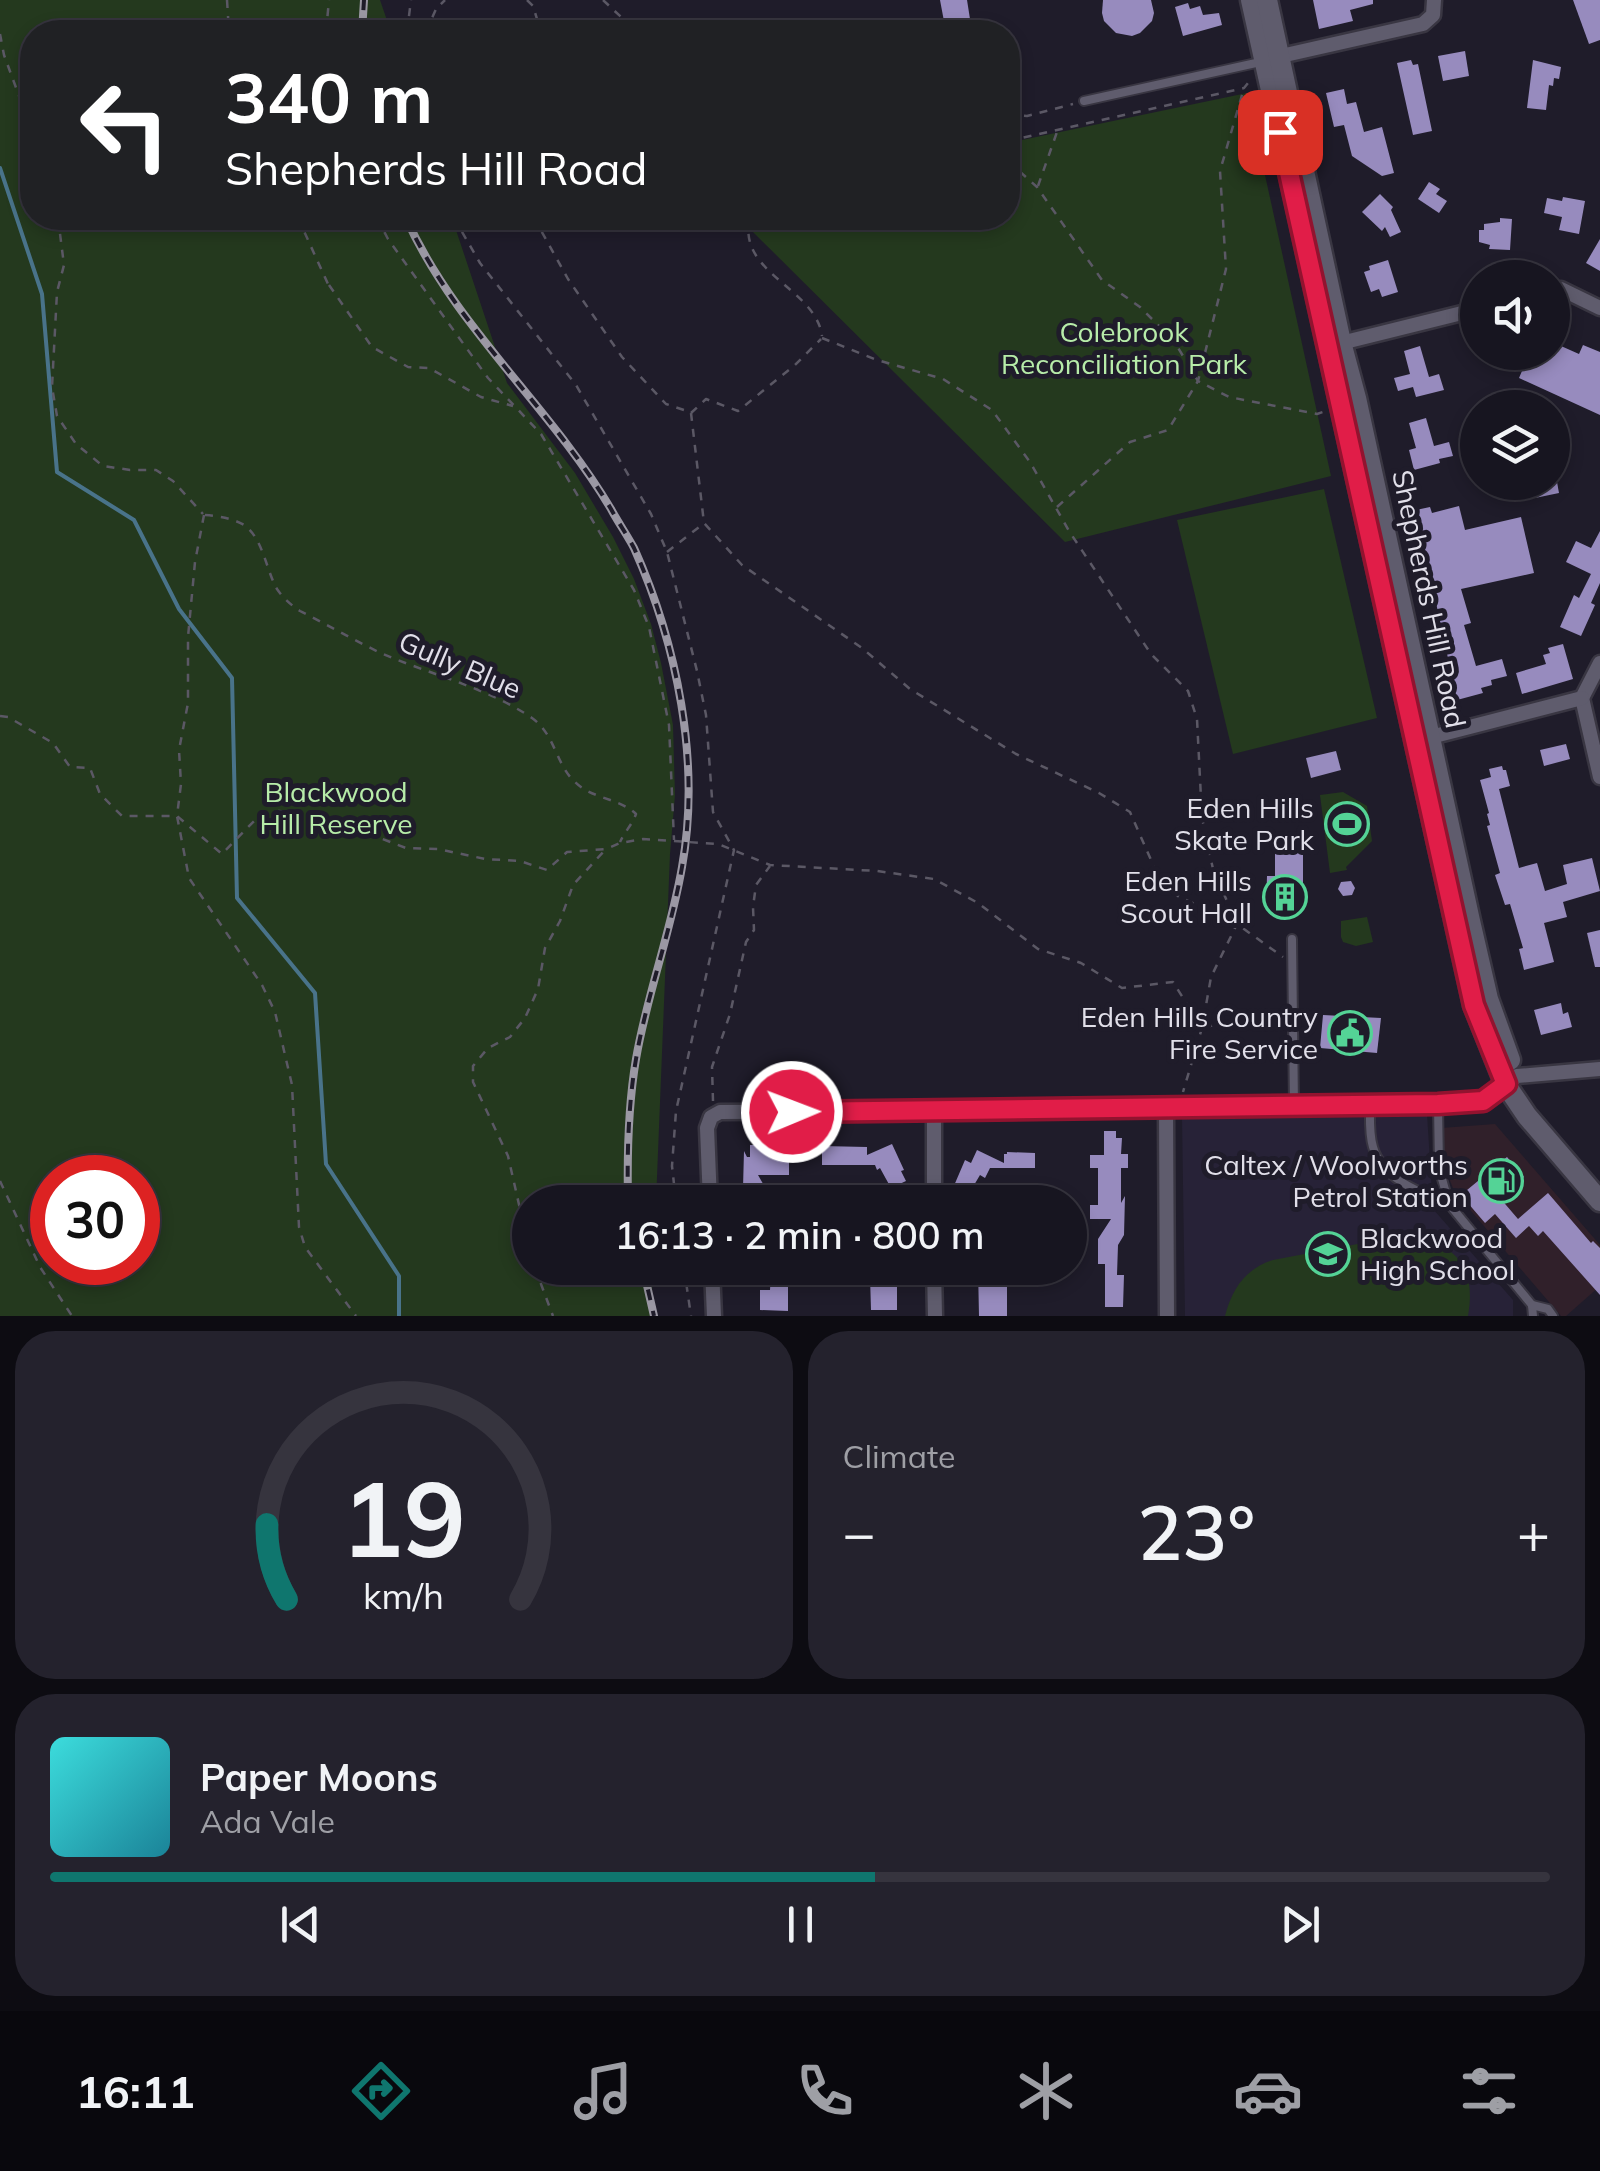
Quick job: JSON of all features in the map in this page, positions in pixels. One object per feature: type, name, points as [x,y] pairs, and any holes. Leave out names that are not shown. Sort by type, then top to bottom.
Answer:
[{"type":"main road","name":"Shepherds Hill Road","points":[[1251,0],[1273,58]]},
{"type":"main road","name":"Shepherds Hill Road","points":[[1267,0],[1273,58],[1334,344],[1340,405],[1423,739]]},
{"type":"main road","name":"Shepherds Hill Road","points":[[1334,344],[1356,398],[1474,1005],[1527,1116],[1600,1201]]},
{"type":"main road","name":"Shepherds Hill Road","points":[[1512,1080],[1600,1180]]},
{"type":"street","points":[[1273,58],[1423,24],[1433,15],[1434,0]]},
{"type":"street","points":[[1570,294],[1600,308]]},
{"type":"street","points":[[1334,344],[1460,313]]},
{"type":"street","points":[[1600,663],[1582,698],[1600,777]]},
{"type":"street","points":[[1423,739],[1582,698]]},
{"type":"street","points":[[709,1185],[707,1128],[711,1117],[720,1112],[1438,1104],[1483,1101],[1512,1080],[1600,1069]]},
{"type":"street","points":[[1166,1109],[1167,1316]]},
{"type":"street","points":[[934,1110],[934,1185]]},
{"type":"street","points":[[713,1285],[714,1316]]},
{"type":"street","points":[[934,1285],[934,1316]]},
{"type":"lane","points":[[1084,101],[1273,58]]},
{"type":"lane","points":[[1292,939],[1294,1106]]},
{"type":"lane","points":[[1438,1104],[1439,1168],[1449,1204],[1532,1305],[1554,1316]]},
{"type":"lane","points":[[1370,1105],[1373,1150],[1388,1172],[1415,1191],[1449,1204]]},
{"type":"lane","points":[[1532,1305],[1533,1316]]},
{"type":"path","points":[[431,20],[445,0]]},
{"type":"path","points":[[604,0],[625,20]]},
{"type":"path","points":[[0,34],[20,98]]},
{"type":"path","points":[[1056,508],[1130,442],[1168,430],[1198,381],[1226,269],[1220,171],[1244,88],[1273,58]]},
{"type":"path","points":[[1020,139],[1244,88]]},
{"type":"path","points":[[1020,116],[1084,101]]},
{"type":"path","points":[[1037,188],[1057,131]]},
{"type":"path","points":[[1020,172],[1037,188],[1102,280],[1140,307],[1174,342],[1198,381],[1229,397],[1316,414],[1340,405]]},
{"type":"path","points":[[60,230],[64,265],[58,292],[52,387],[58,416],[76,444],[103,466],[156,470],[173,481],[204,515],[188,637],[188,703],[178,750],[177,816],[188,878],[262,984],[276,1012],[292,1086],[299,1228],[305,1247],[356,1316]]},
{"type":"path","points":[[303,230],[322,275],[344,311]]},
{"type":"path","points":[[383,230],[488,378],[541,434],[634,590],[649,627],[669,725],[674,842]]},
{"type":"path","points":[[461,230],[480,263],[576,385],[652,514],[667,552],[706,715],[713,812],[734,850],[676,1111],[674,1185]]},
{"type":"path","points":[[541,230],[568,279],[622,357],[666,404],[692,413]]},
{"type":"path","points":[[749,230],[753,251],[774,277],[806,302],[820,324],[822,338]]},
{"type":"path","points":[[328,285],[372,347],[408,367],[429,368],[481,398],[514,406]]},
{"type":"path","points":[[822,338],[738,411],[706,398],[692,413],[704,524],[742,565],[862,648],[910,689],[1016,754],[1130,812],[1158,876],[1178,896],[1237,924],[1292,962]]},
{"type":"path","points":[[822,338],[877,360],[944,379],[992,410],[1030,462],[1151,654],[1188,691],[1196,719],[1202,818],[1214,868],[1237,924],[1210,977],[1182,1108]]},
{"type":"path","name":"Gully Blue","points":[[204,515],[225,517],[246,526],[278,590],[300,611],[380,652],[484,692],[535,720],[549,737],[572,781],[626,805],[636,814],[620,843]]},
{"type":"path","points":[[667,552],[704,524]]},
{"type":"path","points":[[0,716],[52,743],[70,767],[90,768],[100,794],[122,816],[177,816],[222,854],[257,818],[279,811],[322,816],[406,848],[520,861],[547,870],[567,852],[606,849],[642,839],[718,844],[770,865],[877,871],[934,879],[978,904],[1038,949],[1081,962],[1122,988],[1173,982],[1202,1028]]},
{"type":"path","points":[[515,1185],[508,1156],[472,1082],[473,1066],[488,1048],[510,1036],[525,1018],[538,990],[545,948],[573,885],[606,849]]},
{"type":"path","points":[[711,1117],[712,1067],[730,1014],[746,942],[754,930],[756,884],[770,865]]},
{"type":"path","points":[[1202,1028],[1249,1017],[1293,1026]]},
{"type":"path","points":[[0,1181],[40,1267],[72,1316]]},
{"type":"path","points":[[541,1285],[553,1316]]},
{"type":"path","points":[[686,1285],[691,1316]]},
{"type":"shaded area","name":"Blackwood High School","points":[[1427,1114],[1433,1209],[1513,1300],[1513,1316],[1185,1316],[1182,1118]]},
{"type":"shaded area","points":[[1495,1124],[1600,1245],[1600,1286],[1566,1316],[1561,1316],[1454,1191],[1443,1162],[1441,1128]]},
{"type":"green space","name":"Blackwood Hill Reserve","points":[[0,0],[380,0],[387,20],[20,20],[20,230],[456,230],[507,383],[575,473],[634,579],[651,624],[673,725],[675,795],[657,1185],[512,1185],[512,1285],[652,1285],[651,1316],[0,1316]]},
{"type":"green space","name":"Colebrook Reconciliation Park","points":[[1247,93],[1331,476],[1065,542],[751,230],[1020,230],[1020,140]]},
{"type":"green space","points":[[1324,489],[1377,718],[1233,754],[1177,520]]},
{"type":"green space","name":"Eden Hills Skate Park","points":[[1343,792],[1367,806],[1372,841],[1347,870],[1330,873],[1320,795]]},
{"type":"green space","points":[[1367,917],[1373,942],[1356,946],[1343,942],[1341,921]]},
{"type":"green space","points":[[1405,1235],[1437,1243],[1458,1259],[1469,1283],[1468,1316],[1225,1316],[1241,1281],[1263,1264]]},
{"type":"building","points":[[940,0],[967,0],[970,20],[944,20]]},
{"type":"building","points":[[1103,0],[1151,0],[1152,21],[1132,36],[1116,33],[1104,21]]},
{"type":"building","points":[[1313,0],[1373,0],[1373,4],[1350,10],[1353,21],[1319,29]]},
{"type":"building","points":[[1573,0],[1600,0],[1600,40],[1589,44]]},
{"type":"building","points":[[1188,3],[1190,9],[1200,6],[1203,15],[1219,13],[1222,25],[1183,36],[1175,7]]},
{"type":"building","points":[[1465,51],[1469,76],[1443,81],[1438,56]]},
{"type":"building","points":[[1411,60],[1413,65],[1418,64],[1432,131],[1413,135],[1397,63]]},
{"type":"building","points":[[1533,60],[1561,67],[1559,79],[1554,78],[1553,86],[1549,85],[1546,110],[1527,108]]},
{"type":"building","points":[[1344,89],[1347,104],[1356,102],[1364,132],[1382,127],[1394,173],[1382,176],[1352,156],[1344,125],[1334,127],[1326,93]]},
{"type":"building","points":[[1429,182],[1440,189],[1436,194],[1447,201],[1439,213],[1418,199]]},
{"type":"building","points":[[1380,194],[1393,207],[1401,232],[1390,237],[1385,227],[1382,231],[1362,212]]},
{"type":"building","points":[[1563,197],[1585,201],[1579,234],[1559,230],[1562,217],[1544,213],[1547,198],[1562,201]]},
{"type":"building","points":[[1500,218],[1512,219],[1510,250],[1489,249],[1490,245],[1479,242],[1479,230],[1484,230],[1484,224],[1500,222]]},
{"type":"building","points":[[1600,239],[1600,271],[1586,263]]},
{"type":"building","points":[[1388,260],[1398,292],[1382,297],[1379,289],[1371,292],[1364,272],[1370,270],[1369,266]]},
{"type":"building","points":[[1583,345],[1600,352],[1600,415],[1570,401],[1570,390],[1545,390],[1519,378],[1522,370],[1570,370],[1570,350],[1579,354]]},
{"type":"building","points":[[1420,346],[1429,377],[1439,374],[1444,390],[1416,397],[1413,387],[1398,391],[1394,378],[1410,374],[1404,351]]},
{"type":"building","points":[[1426,418],[1434,446],[1449,442],[1453,456],[1414,470],[1409,450],[1416,448],[1409,423]]},
{"type":"building","points":[[1459,506],[1465,530],[1521,517],[1534,573],[1461,589],[1471,623],[1464,625],[1476,666],[1502,659],[1507,676],[1491,680],[1492,685],[1481,688],[1483,693],[1457,700],[1416,510],[1430,507],[1432,513]]},
{"type":"building","points":[[1600,531],[1600,583],[1581,636],[1560,627],[1574,595],[1579,598],[1591,574],[1566,562],[1576,541],[1591,548]]},
{"type":"building","points":[[1563,644],[1573,679],[1522,694],[1516,673],[1546,664],[1543,655],[1550,653],[1548,648]]},
{"type":"building","points":[[1566,744],[1570,759],[1544,766],[1540,750]]},
{"type":"building","points":[[1336,751],[1341,770],[1311,778],[1306,758]]},
{"type":"building","points":[[1502,766],[1510,786],[1499,789],[1519,868],[1537,863],[1545,891],[1567,884],[1563,865],[1592,858],[1600,891],[1563,902],[1567,917],[1544,923],[1554,962],[1524,970],[1519,949],[1523,948],[1510,904],[1505,905],[1495,875],[1500,873],[1480,780],[1491,777],[1489,769]]},
{"type":"building","points":[[1275,846],[1303,846],[1303,908],[1266,907],[1267,876],[1275,876]]},
{"type":"building","points":[[1351,881],[1355,888],[1352,895],[1343,896],[1338,889],[1341,882]]},
{"type":"building","points":[[1600,930],[1600,967],[1595,967],[1587,933]]},
{"type":"building","points":[[1561,1003],[1572,1027],[1541,1035],[1534,1010]]},
{"type":"building","name":"Eden Hills Country Fire Service","points":[[1323,1015],[1381,1018],[1377,1053],[1320,1048]]},
{"type":"building","points":[[761,1130],[777,1130],[777,1147],[786,1147],[789,1157],[789,1175],[758,1175],[764,1185],[743,1185],[744,1151],[750,1157],[750,1145],[761,1145]]},
{"type":"building","points":[[1104,1131],[1116,1131],[1116,1138],[1122,1138],[1121,1154],[1128,1154],[1128,1168],[1121,1168],[1124,1235],[1118,1245],[1117,1275],[1124,1275],[1123,1307],[1105,1307],[1105,1264],[1098,1264],[1098,1239],[1111,1219],[1090,1219],[1090,1205],[1098,1205],[1098,1168],[1090,1168],[1090,1155],[1104,1155]]},
{"type":"building","points":[[892,1144],[906,1181],[889,1185],[875,1165],[822,1165],[822,1146],[867,1147],[867,1155]]},
{"type":"building","points":[[977,1150],[1004,1163],[1007,1152],[1035,1153],[1035,1168],[990,1168],[985,1178],[980,1175],[974,1185],[954,1185],[965,1160],[971,1163]]},
{"type":"building","points":[[1507,1157],[1524,1177],[1500,1198],[1518,1219],[1548,1193],[1591,1243],[1600,1248],[1600,1295],[1543,1231],[1538,1236],[1529,1226],[1516,1238],[1495,1214],[1485,1223],[1461,1195]]},
{"type":"building","points":[[770,1285],[788,1285],[788,1311],[760,1310],[760,1290],[770,1290]]},
{"type":"building","points":[[870,1285],[897,1285],[897,1310],[871,1310]]},
{"type":"building","points":[[978,1285],[1007,1285],[1007,1316],[979,1316]]},
{"type":"waterway","points":[[0,168],[20,228]]},
{"type":"waterway","points":[[21,230],[42,294],[57,472],[134,520],[179,609],[232,678],[237,898],[315,993],[326,1164],[399,1276],[399,1316]]},
{"type":"railway","points":[[363,20],[364,0]]},
{"type":"railway","points":[[412,230],[450,295],[560,435],[611,509],[634,548],[649,585],[673,663],[686,745],[687,827],[677,891],[636,1059],[628,1185]]},
{"type":"railway","points":[[647,1285],[654,1316]]},
{"type":"place","name":"Eden Hills Skate Park","points":[[1347,824]]},
{"type":"place","name":"Eden Hills Scout Hall","points":[[1285,897]]},
{"type":"place","name":"Eden Hills Country Fire Service","points":[[1350,1033]]},
{"type":"place","name":"Caltex / Woolworths Petrol Station","points":[[1501,1181]]},
{"type":"place","name":"Blackwood High School","points":[[1328,1254]]},
{"type":"route","points":[[792,1112],[1438,1104],[1483,1101],[1506,1084],[1474,1005],[1280,132]]}]
